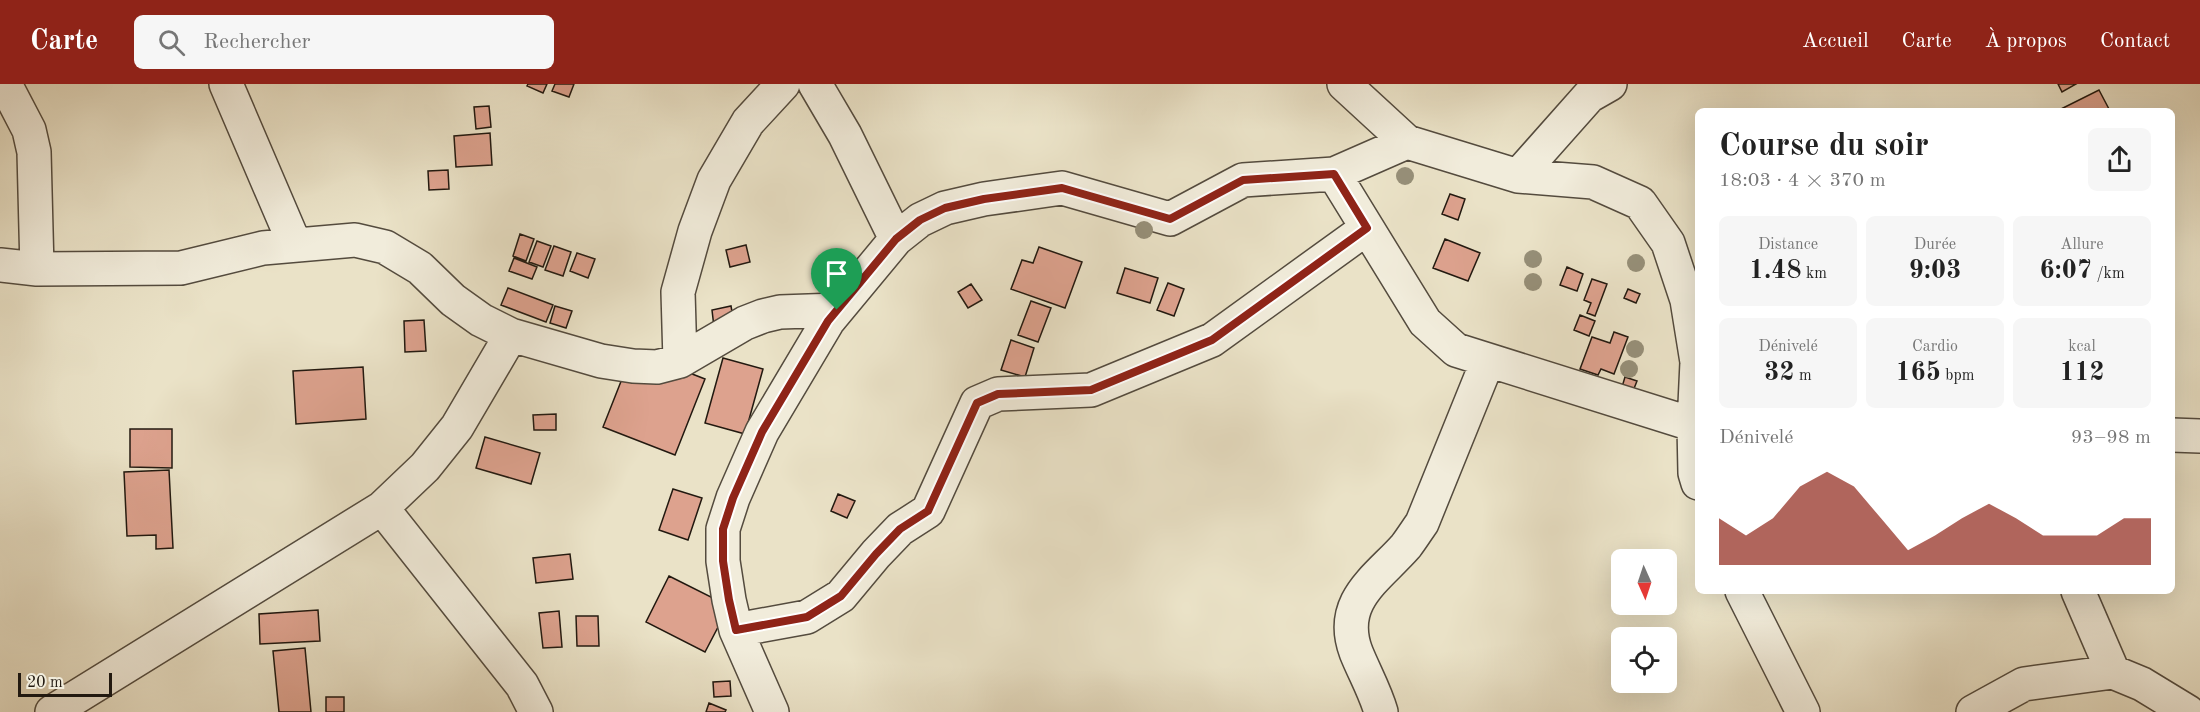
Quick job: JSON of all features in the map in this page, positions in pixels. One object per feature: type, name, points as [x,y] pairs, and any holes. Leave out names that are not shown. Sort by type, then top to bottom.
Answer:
[{"type":"street","points":[[5,84],[29,130],[34,152],[37,268]]},
{"type":"street","points":[[226,84],[295,245]]},
{"type":"street","points":[[680,361],[678,292],[695,231],[714,180],[748,122],[783,84]]},
{"type":"street","points":[[815,84],[845,135],[896,239]]},
{"type":"street","points":[[1344,84],[1407,142],[1518,176],[1593,182],[1640,203],[1668,243],[1687,300],[1695,355]]},
{"type":"street","points":[[1518,176],[1596,88]]},
{"type":"street","points":[[772,712],[736,630],[723,561],[723,529],[733,498],[762,432],[828,321],[896,239],[920,220],[945,208],[1062,188],[1170,219],[1243,180],[1334,174],[1407,142]]},
{"type":"street","points":[[1334,174],[1425,322],[1456,350],[1695,426]]},
{"type":"street","points":[[736,630],[807,617],[841,596],[900,529],[928,511],[977,403],[998,394],[1091,390],[1212,340],[1367,228]]},
{"type":"street","points":[[0,265],[37,268],[181,268],[263,248],[355,240],[385,247],[420,268],[453,300],[481,320],[512,335],[601,361],[633,366],[657,367],[680,361],[745,323],[763,316],[780,312],[837,310]]},
{"type":"street","points":[[52,712],[382,508],[424,467],[457,427],[512,335]]},
{"type":"street","points":[[1381,712],[1377,696],[1356,651],[1352,633],[1356,606],[1372,579],[1405,546],[1422,523],[1488,360]]},
{"type":"street","points":[[2175,435],[2200,436]]},
{"type":"street","points":[[382,508],[522,685],[536,712]]},
{"type":"street","points":[[1744,594],[1803,712]]},
{"type":"street","points":[[2079,594],[2113,672]]},
{"type":"street","points":[[1973,712],[2024,684],[2113,672],[2142,684],[2188,712]]},
{"type":"building","points":[[528,84],[547,84],[543,93],[527,86]]},
{"type":"building","points":[[555,84],[574,84],[569,97],[552,91]]},
{"type":"building","points":[[2058,84],[2076,84],[2062,92]]},
{"type":"building","points":[[2099,90],[2108,108],[2063,108]]},
{"type":"building","points":[[489,106],[491,127],[476,129],[474,107]]},
{"type":"building","points":[[490,133],[492,165],[456,167],[454,136]]},
{"type":"building","points":[[448,170],[449,189],[429,190],[428,171]]},
{"type":"building","points":[[1450,194],[1465,199],[1458,220],[1442,214]]},
{"type":"building","points":[[520,234],[534,239],[526,261],[513,256]]},
{"type":"building","points":[[1445,239],[1480,253],[1468,281],[1433,268]]},
{"type":"building","points":[[537,241],[551,246],[543,267],[529,262]]},
{"type":"building","points":[[746,245],[750,262],[730,267],[726,250]]},
{"type":"building","points":[[554,246],[571,252],[563,276],[545,270]]},
{"type":"building","points":[[1039,247],[1082,262],[1065,308],[1011,289],[1022,260],[1033,263]]},
{"type":"building","points":[[577,253],[595,259],[588,278],[570,271]]},
{"type":"building","points":[[514,258],[537,267],[532,279],[509,271]]},
{"type":"building","points":[[1567,267],[1583,274],[1577,291],[1560,285]]},
{"type":"building","points":[[1125,268],[1158,278],[1150,303],[1117,293]]},
{"type":"building","points":[[1592,279],[1607,284],[1595,316],[1587,313],[1591,303],[1584,300]]},
{"type":"building","points":[[1168,283],[1184,289],[1174,316],[1157,310]]},
{"type":"building","points":[[971,284],[982,300],[968,308],[958,292]]},
{"type":"building","points":[[508,288],[553,305],[546,322],[501,305]]},
{"type":"building","points":[[1628,289],[1640,294],[1636,303],[1624,298]]},
{"type":"building","points":[[1031,301],[1051,308],[1038,342],[1018,335]]},
{"type":"building","points":[[555,306],[572,311],[566,328],[550,323]]},
{"type":"building","points":[[731,306],[734,323],[714,327],[712,310]]},
{"type":"building","points":[[1580,315],[1595,321],[1589,336],[1574,330]]},
{"type":"building","points":[[424,320],[426,351],[405,352],[404,321]]},
{"type":"building","points":[[1614,332],[1628,337],[1614,374],[1601,369],[1598,375],[1580,369],[1592,337],[1610,343]]},
{"type":"building","points":[[1011,340],[1034,348],[1025,377],[1001,370]]},
{"type":"building","points":[[633,351],[705,379],[675,455],[603,427]]},
{"type":"building","points":[[723,358],[763,369],[745,434],[705,423]]},
{"type":"building","points":[[363,367],[366,419],[296,424],[293,371]]},
{"type":"building","points":[[1625,377],[1637,381],[1633,391],[1622,387]]},
{"type":"building","points":[[556,414],[556,430],[534,430],[533,415]]},
{"type":"building","points":[[130,429],[172,429],[172,468],[130,467]]},
{"type":"building","points":[[485,437],[540,453],[531,484],[476,468]]},
{"type":"building","points":[[169,470],[173,548],[156,549],[156,535],[127,536],[124,472]]},
{"type":"building","points":[[673,489],[702,498],[688,540],[659,530]]},
{"type":"building","points":[[838,494],[855,501],[847,518],[831,511]]},
{"type":"building","points":[[570,554],[573,579],[536,583],[533,558]]},
{"type":"building","points":[[669,576],[729,606],[705,652],[646,622]]},
{"type":"building","points":[[318,610],[320,641],[260,644],[259,614]]},
{"type":"building","points":[[559,611],[562,647],[543,648],[539,613]]},
{"type":"building","points":[[576,616],[598,616],[599,646],[577,646]]},
{"type":"building","points":[[305,648],[311,712],[279,712],[273,651]]},
{"type":"building","points":[[730,681],[731,696],[714,697],[713,682]]},
{"type":"building","points":[[326,697],[344,697],[344,712],[326,712]]},
{"type":"building","points":[[709,703],[726,710],[725,712],[706,712]]},
{"type":"route","points":[[1334,174],[1367,228],[1212,340],[1091,390],[998,394],[977,403],[928,511],[900,529],[841,596],[807,617],[736,630],[723,561],[723,529],[733,498],[762,432],[828,321],[837,310],[896,239],[920,220],[945,208],[984,199],[1062,188],[1170,219],[1243,180],[1334,174]]}]
